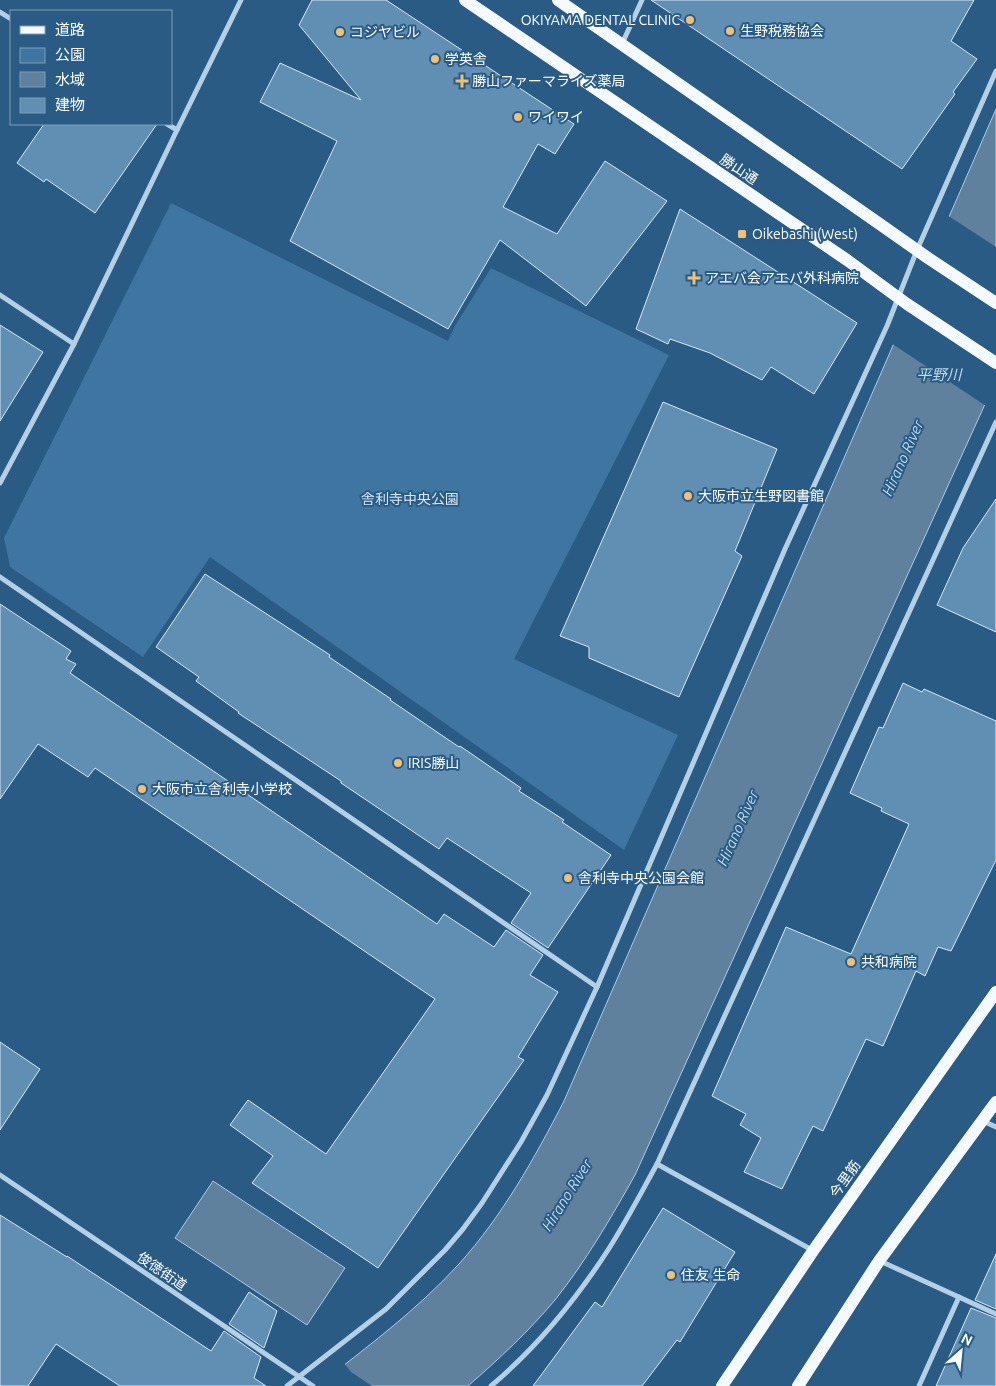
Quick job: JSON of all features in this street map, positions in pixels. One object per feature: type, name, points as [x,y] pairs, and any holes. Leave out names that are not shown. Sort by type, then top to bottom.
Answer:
[{"type":"main road","name":"勝山通","points":[[465,0],[996,363]]},
{"type":"main road","points":[[558,0],[922,254],[996,303]]},
{"type":"main road","name":"今里筋","points":[[722,1386],[813,1250],[996,992]]},
{"type":"main road","points":[[798,1386],[880,1261],[996,1102]]},
{"type":"street","points":[[0,483],[74,344],[241,0]]},
{"type":"street","points":[[622,44],[642,0]]},
{"type":"street","points":[[287,1386],[386,1309],[445,1250],[482,1204],[521,1142],[547,1095],[596,987],[781,558],[887,326],[903,300],[996,71]]},
{"type":"street","points":[[169,125],[177,130]]},
{"type":"street","points":[[0,295],[74,344]]},
{"type":"street","points":[[491,1386],[540,1340],[570,1303],[608,1250],[657,1164],[996,422]]},
{"type":"street","points":[[0,577],[596,987]]},
{"type":"street","points":[[982,1121],[996,1127]]},
{"type":"street","points":[[657,1164],[813,1250]]},
{"type":"street","name":"俊徳街道","points":[[0,1175],[300,1376],[312,1386]]},
{"type":"street","points":[[880,1261],[996,1314]]},
{"type":"street","points":[[919,1386],[959,1297]]},
{"type":"green space","name":"舎利寺中央公園","points":[[171,203],[448,341],[455,326],[491,268],[669,355],[514,659],[678,735],[624,850],[210,557],[143,657],[10,567],[4,538]]},
{"type":"water","name":"平野川","points":[[996,109],[996,380],[635,1175],[598,1239],[555,1300],[535,1323],[468,1386],[317,1386],[409,1313],[459,1264],[504,1206],[553,1123]]},
{"type":"water","points":[[213,1181],[345,1268],[307,1325],[175,1238]]},
{"type":"pier","points":[[947,215],[996,247],[996,384],[986,406],[891,343]]},
{"type":"pier","points":[[343,1362],[351,1372],[372,1386],[314,1386]]},
{"type":"building","points":[[312,0],[386,0],[574,124],[555,154],[538,144],[503,207],[557,234],[605,161],[667,201],[586,306],[500,240],[448,329],[290,241],[337,141],[260,102],[280,63],[361,100],[299,25]]},
{"type":"building","points":[[651,0],[974,0],[951,41],[977,59],[953,92],[955,94],[902,169]]},
{"type":"building","points":[[43,125],[156,125],[95,213],[46,179],[44,182],[17,163]]},
{"type":"building","points":[[680,209],[857,323],[814,394],[771,367],[762,380],[710,353],[670,339],[668,344],[636,329]]},
{"type":"building","points":[[0,325],[43,352],[0,421]]},
{"type":"building","points":[[663,402],[777,449],[735,551],[742,556],[679,697],[589,658],[589,647],[560,636]]},
{"type":"building","points":[[996,499],[996,632],[937,605],[963,548]]},
{"type":"building","points":[[205,574],[330,655],[329,657],[390,700],[521,788],[519,791],[564,820],[562,822],[611,855],[548,948],[511,923],[531,893],[447,838],[439,849],[238,713],[196,681],[199,677],[156,647]]},
{"type":"building","points":[[0,604],[71,651],[66,659],[76,664],[70,673],[437,924],[444,914],[494,947],[506,930],[543,955],[530,975],[558,992],[518,1057],[524,1060],[378,1268],[252,1183],[273,1156],[230,1125],[248,1100],[326,1154],[435,999],[95,768],[88,777],[38,744],[0,799]]},
{"type":"building","name":"共和病院","points":[[903,683],[922,692],[924,689],[996,721],[996,860],[951,951],[938,947],[925,976],[916,971],[883,1046],[866,1039],[823,1131],[813,1126],[782,1189],[744,1172],[761,1138],[740,1125],[746,1114],[712,1096],[786,927],[851,954],[909,824],[881,811],[882,808],[850,793],[879,727],[883,728]]},
{"type":"building","points":[[0,1042],[40,1069],[0,1130]]},
{"type":"building","points":[[663,1208],[735,1252],[680,1342],[677,1340],[642,1386],[533,1386],[595,1302],[602,1307]]},
{"type":"building","points":[[0,1215],[67,1256],[211,1351],[224,1331],[261,1357],[254,1378],[266,1386],[120,1386],[56,1344],[28,1386],[0,1386]]},
{"type":"building","points":[[996,1254],[996,1309],[975,1300]]},
{"type":"building","points":[[249,1292],[277,1311],[264,1348],[229,1324]]},
{"type":"building","points":[[971,1308],[996,1318],[996,1386],[936,1386]]},
{"type":"place","name":"OKIYAMA DENTAL CLINIC","points":[[690,20]]},
{"type":"place","name":"生野税務協会","points":[[730,31]]},
{"type":"place","name":"コジヤビル","points":[[340,32]]},
{"type":"place","name":"学英舎","points":[[435,59]]},
{"type":"place","name":"勝山ファーマライズ薬局","points":[[462,81]]},
{"type":"place","name":"ワイワイ","points":[[518,117]]},
{"type":"place","name":"Oikebashi (West)","points":[[742,234]]},
{"type":"place","name":"アエバ会アエバ外科病院","points":[[694,278]]},
{"type":"place","name":"大阪市立生野図書館","points":[[688,496]]},
{"type":"place","name":"IRIS勝山","points":[[398,763]]},
{"type":"place","name":"大阪市立舎利寺小学校","points":[[142,789]]},
{"type":"place","name":"舎利寺中央公園会館","points":[[568,878]]},
{"type":"place","name":"共和病院","points":[[851,962]]},
{"type":"place","name":"住友 生命","points":[[671,1275]]},
{"type":"water label","name":"Hirano River","points":[[903,458]]},
{"type":"water label","name":"Hirano River","points":[[738,828]]},
{"type":"water label","name":"Hirano River","points":[[567,1195]]}]
